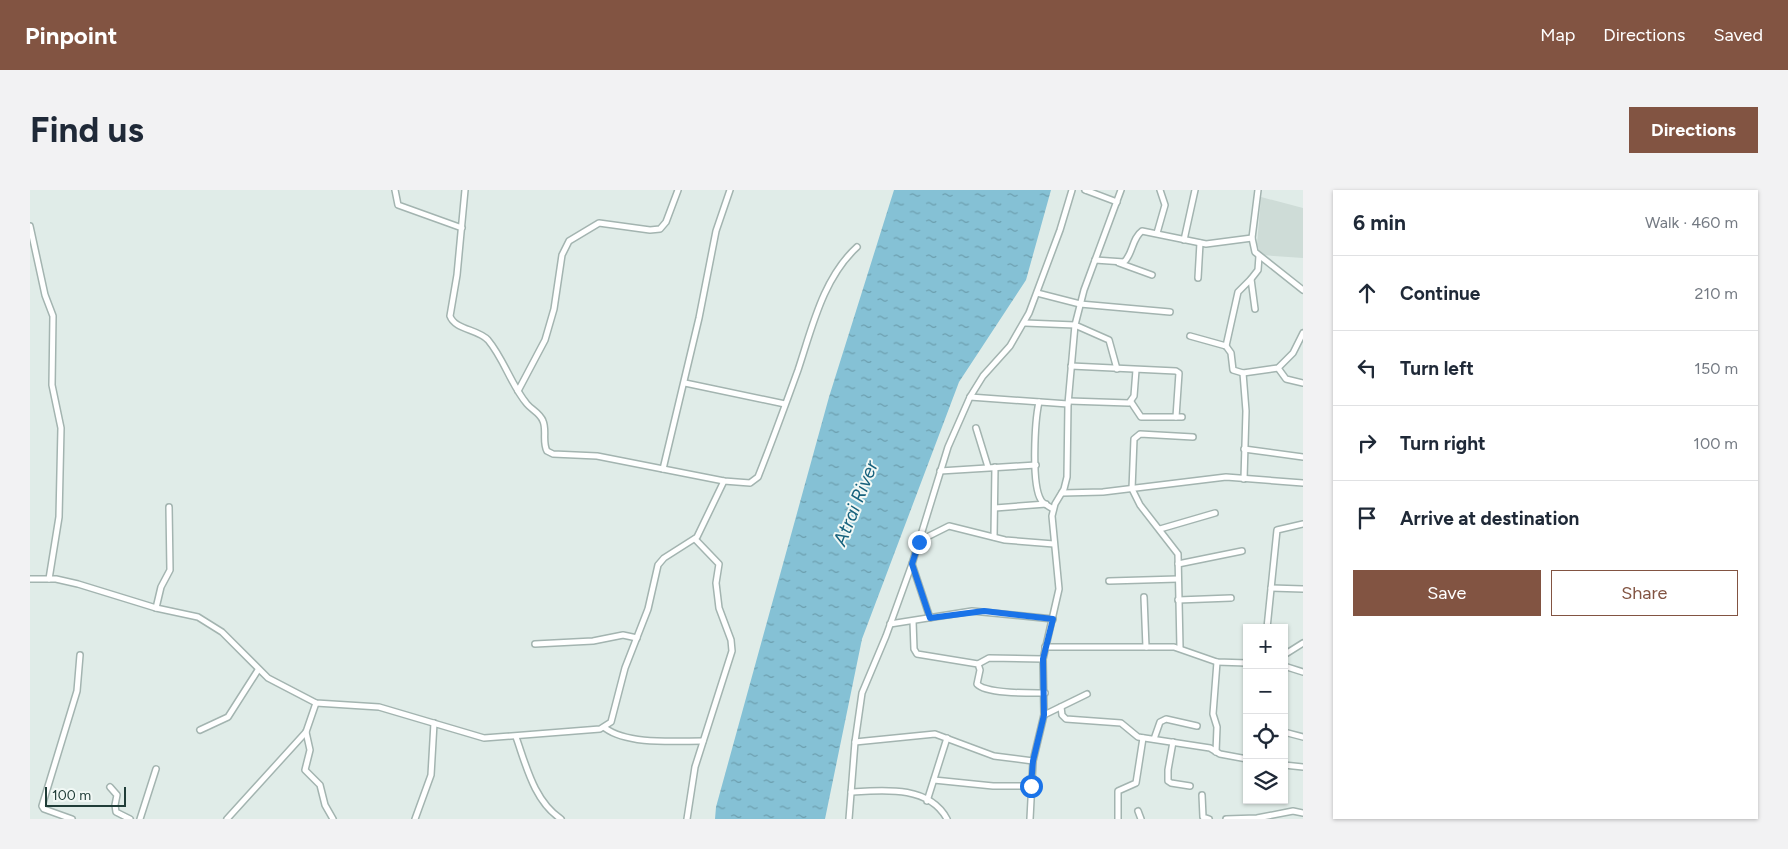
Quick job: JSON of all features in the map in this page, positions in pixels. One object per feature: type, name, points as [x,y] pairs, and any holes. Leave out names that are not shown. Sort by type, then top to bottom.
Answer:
[{"type":"street","points":[[395,190],[398,205],[462,228]]},
{"type":"street","points":[[465,190],[462,228],[450,316],[454,323],[476,331],[488,340],[530,408],[541,417],[544,425],[546,449],[550,453],[597,456],[724,481],[750,483],[756,481],[817,314],[832,280],[843,262],[856,247]]},
{"type":"street","points":[[518,390],[545,340],[554,309],[562,255],[569,241],[599,223],[650,230],[660,229],[666,222],[678,190]]},
{"type":"street","points":[[663,469],[685,383],[716,232],[730,190]]},
{"type":"street","points":[[849,819],[855,742],[862,693],[912,564],[940,471],[970,397],[983,376],[1010,346],[1025,323],[1060,230],[1072,190]]},
{"type":"street","points":[[1085,190],[1117,202]]},
{"type":"street","points":[[1030,819],[1033,761],[1044,715],[1043,659],[1059,590],[1054,544],[1053,509],[1062,493],[1067,477],[1068,402],[1075,325],[1080,304],[1121,190]]},
{"type":"street","points":[[1157,233],[1165,205],[1160,190]]},
{"type":"street","points":[[1184,240],[1195,190]]},
{"type":"street","points":[[1258,190],[1252,238],[1255,252],[1303,290]]},
{"type":"street","points":[[30,226],[45,296],[53,316],[52,385],[61,428],[59,518],[49,579]]},
{"type":"street","points":[[1118,262],[1128,258],[1140,232],[1157,233],[1200,243],[1218,243],[1252,238]]},
{"type":"street","points":[[1198,278],[1200,243]]},
{"type":"street","points":[[1226,346],[1238,292],[1258,270],[1259,256]]},
{"type":"street","points":[[1095,260],[1118,262],[1152,275]]},
{"type":"street","points":[[1251,279],[1255,309]]},
{"type":"street","points":[[1037,293],[1080,304],[1170,312]]},
{"type":"street","points":[[1025,323],[1075,325],[1109,340],[1117,369]]},
{"type":"street","points":[[1190,336],[1226,346],[1231,353],[1233,370],[1243,373],[1278,368],[1287,362],[1303,333]]},
{"type":"street","points":[[1072,366],[1136,370],[1176,370],[1179,373],[1180,417],[1141,417],[1131,402]]},
{"type":"street","points":[[1278,368],[1286,379],[1303,383]]},
{"type":"street","points":[[970,397],[1039,402],[1124,404],[1131,402],[1134,396],[1136,370]]},
{"type":"street","points":[[1243,373],[1246,411],[1244,478]]},
{"type":"street","points":[[685,383],[785,404]]},
{"type":"street","points":[[1039,402],[1035,423],[1038,491],[1042,501],[1053,509]]},
{"type":"street","points":[[976,428],[988,467]]},
{"type":"street","points":[[1180,648],[1176,549],[1140,505],[1132,489],[1136,435],[1194,437]]},
{"type":"street","points":[[1244,449],[1303,457]]},
{"type":"street","points":[[940,471],[1036,464]]},
{"type":"street","points":[[994,537],[995,467]]},
{"type":"street","points":[[1062,493],[1132,489],[1226,477],[1303,484]]},
{"type":"street","points":[[30,579],[49,579],[78,584],[156,608],[191,615],[206,621],[222,632],[268,678],[316,703],[379,707],[484,738],[516,737],[604,728],[611,722],[625,668],[648,608],[658,565],[664,558],[695,539],[724,481]]},
{"type":"street","points":[[995,508],[1046,504]]},
{"type":"street","points":[[156,608],[162,587],[170,570],[169,507]]},
{"type":"street","points":[[1160,529],[1215,513]]},
{"type":"street","points":[[1267,624],[1277,530],[1303,524]]},
{"type":"street","points":[[919,542],[949,526],[1024,543],[1054,544]]},
{"type":"street","points":[[687,819],[692,781],[732,647],[719,608],[716,583],[718,564],[695,539]]},
{"type":"street","points":[[1178,564],[1242,551]]},
{"type":"street","points":[[912,564],[930,618]]},
{"type":"street","points":[[1109,581],[1178,579]]},
{"type":"street","points":[[1271,588],[1303,589]]},
{"type":"street","points":[[1144,597],[1146,647]]},
{"type":"street","points":[[1178,600],[1231,598]]},
{"type":"street","points":[[890,624],[984,611],[1053,619]]},
{"type":"street","points":[[913,621],[914,649],[917,654],[978,664],[990,658],[1043,659]]},
{"type":"street","points":[[535,644],[592,641],[623,635],[637,638]]},
{"type":"street","points":[[1288,652],[1303,643]]},
{"type":"street","points":[[1045,647],[1180,648],[1217,662],[1243,663]]},
{"type":"street","points":[[72,819],[44,809],[42,806],[77,691],[80,655]]},
{"type":"street","points":[[1216,752],[1216,727],[1213,714],[1217,662]]},
{"type":"street","points":[[978,664],[980,670],[977,684],[980,687],[1008,692],[1045,693]]},
{"type":"street","points":[[1288,667],[1303,672]]},
{"type":"street","points":[[200,730],[228,717],[258,670]]},
{"type":"street","points":[[1044,715],[1087,694]]},
{"type":"street","points":[[226,819],[306,732],[316,703]]},
{"type":"street","points":[[1061,707],[1062,715],[1066,719],[1121,723],[1127,726],[1135,736],[1210,748],[1216,752],[1243,758]]},
{"type":"street","points":[[1154,739],[1160,722],[1166,719],[1197,726]]},
{"type":"street","points":[[414,819],[431,775],[434,723]]},
{"type":"street","points":[[604,728],[611,733],[627,737],[661,741],[703,741]]},
{"type":"street","points":[[306,732],[310,750],[305,770],[320,785],[325,805],[333,819]]},
{"type":"street","points":[[855,742],[928,733],[947,738],[994,756],[1033,761]]},
{"type":"street","points":[[1288,733],[1303,737]]},
{"type":"street","points":[[516,737],[537,792],[556,817],[561,819]]},
{"type":"street","points":[[927,801],[947,738]]},
{"type":"street","points":[[1118,819],[1117,792],[1120,788],[1136,783],[1143,738]]},
{"type":"street","points":[[1173,742],[1168,781],[1190,786]]},
{"type":"street","points":[[1288,766],[1303,768]]},
{"type":"street","points":[[140,819],[156,770]]},
{"type":"street","points":[[934,780],[993,786],[1031,786]]},
{"type":"street","points":[[110,787],[117,795],[116,812],[130,819]]},
{"type":"street","points":[[851,792],[900,791],[927,801],[939,808],[947,819]]},
{"type":"street","points":[[1202,795],[1202,818],[1209,819]]},
{"type":"street","points":[[1138,811],[1141,819]]},
{"type":"street","points":[[1226,819],[1257,818],[1293,811],[1303,813]]},
{"type":"shaded area","points":[[1261,197],[1303,208],[1303,258],[1261,255],[1257,244]]},
{"type":"water","name":"Atrai River","points":[[894,190],[1051,190],[1026,280],[959,382],[862,639],[825,819],[715,819],[716,807],[829,397]]},
{"type":"route","points":[[919,542],[912,564],[930,618],[972,611],[984,611],[1053,619],[1043,659],[1044,715],[1033,761],[1031,786]]}]
